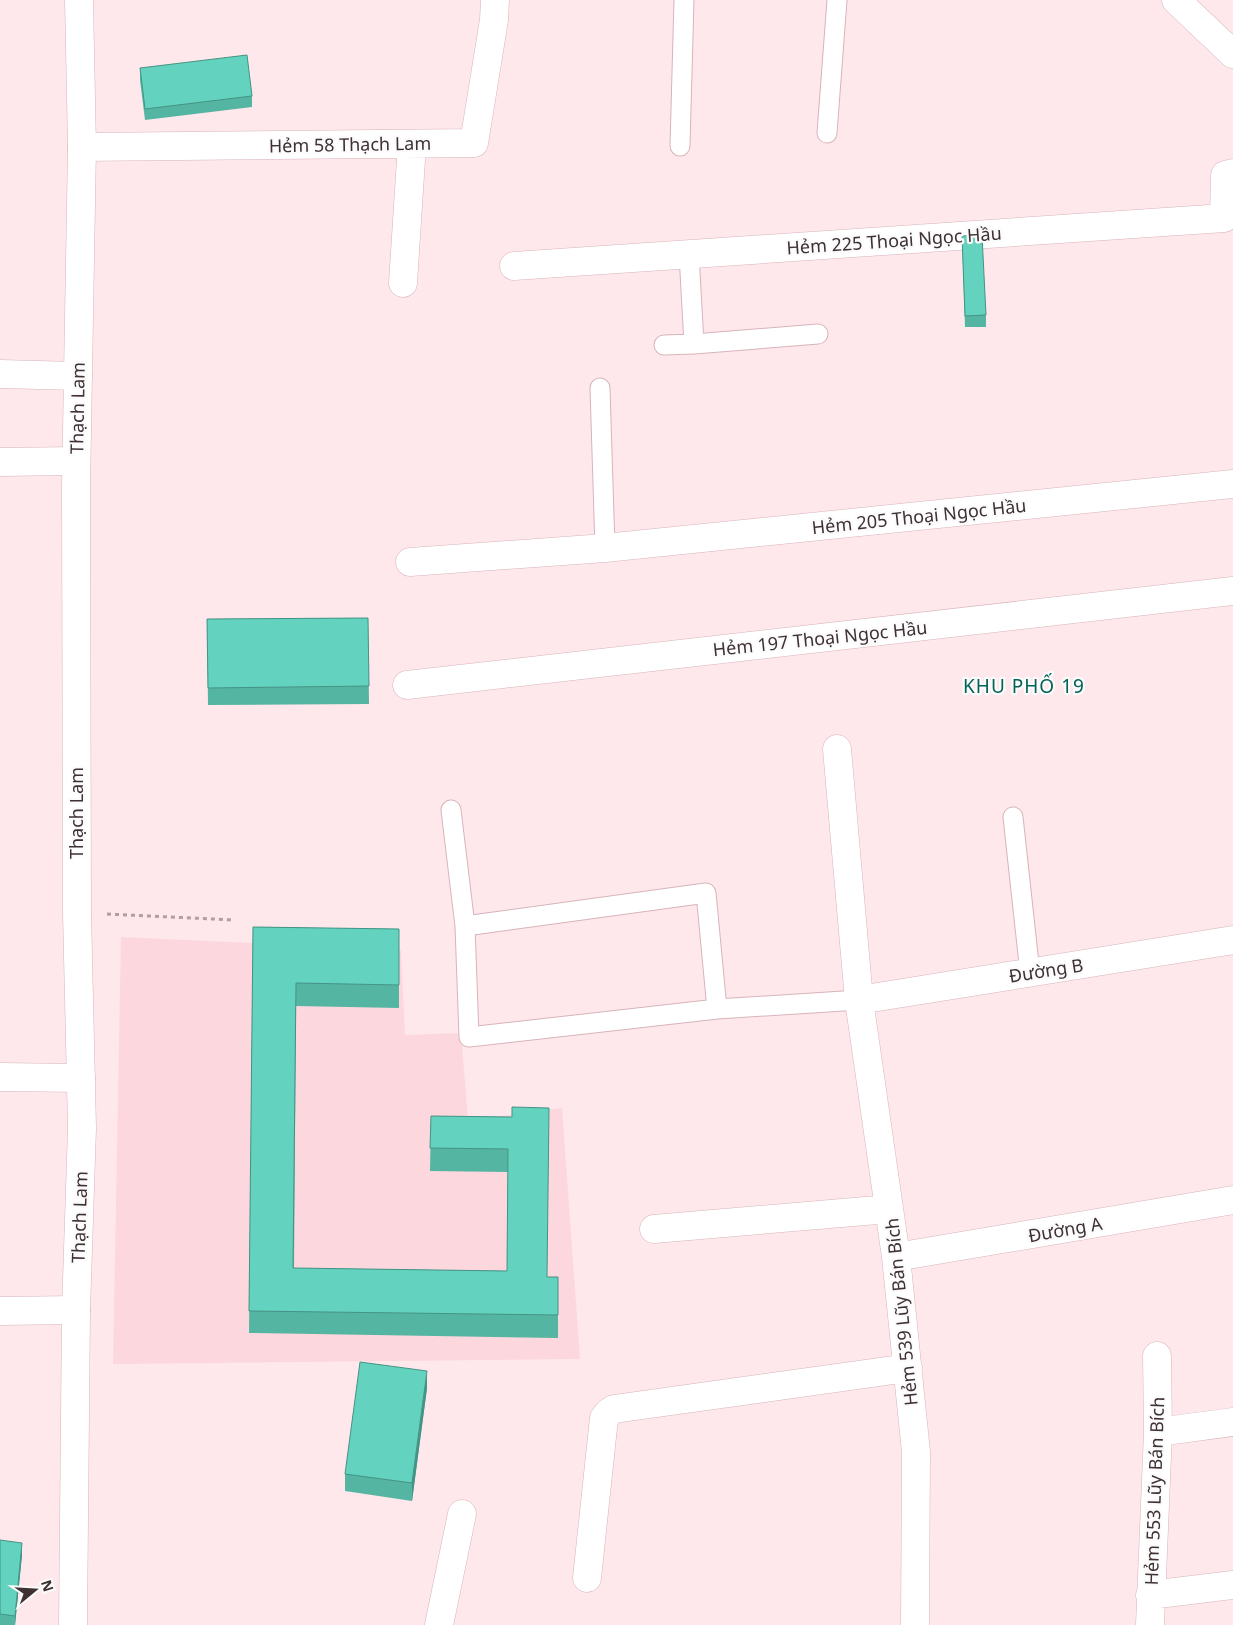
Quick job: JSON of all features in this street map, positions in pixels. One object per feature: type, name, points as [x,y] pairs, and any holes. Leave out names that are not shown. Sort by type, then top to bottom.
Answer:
[{"type":"street","name":"Thạch Lam","points":[[73,1625],[76,1310],[82,1128],[77,913],[76,462],[82,147],[79,0]]},
{"type":"street","name":"Hẻm 58 Thạch Lam","points":[[82,147],[474,143],[494,20],[495,0]]},
{"type":"street","points":[[1176,0],[1233,54]]},
{"type":"street","points":[[403,283],[412,144]]},
{"type":"street","name":"Hẻm 225 Thoại Ngọc Hầu","points":[[514,266],[1224,218],[1226,175],[1233,173]]},
{"type":"street","points":[[0,374],[78,376]]},
{"type":"street","points":[[0,462],[76,462]]},
{"type":"street","name":"Hẻm 205 Thoại Ngọc Hầu","points":[[410,562],[605,548],[1233,484]]},
{"type":"street","name":"Hẻm 197 Thoại Ngọc Hầu","points":[[407,685],[1233,591]]},
{"type":"street","name":"Hẻm 539 Lũy Bán Bích","points":[[837,749],[859,1000],[896,1257],[916,1452],[915,1625]]},
{"type":"street","name":"Đường B","points":[[859,1000],[1233,940]]},
{"type":"street","points":[[0,1077],[81,1078]]},
{"type":"street","name":"Đường A","points":[[896,1257],[1233,1200]]},
{"type":"street","points":[[654,1229],[889,1209]]},
{"type":"street","points":[[0,1311],[76,1310]]},
{"type":"street","name":"Hẻm 553 Lũy Bán Bích","points":[[1150,1625],[1158,1432],[1156,1356]]},
{"type":"street","points":[[588,1578],[604,1418],[614,1409],[908,1368]]},
{"type":"street","points":[[1158,1432],[1233,1422]]},
{"type":"street","points":[[439,1625],[462,1514]]},
{"type":"street","points":[[1150,1595],[1233,1585]]},
{"type":"lane","points":[[680,146],[684,0]]},
{"type":"lane","points":[[827,133],[837,0]]},
{"type":"lane","points":[[689,254],[694,344]]},
{"type":"lane","points":[[664,345],[818,334]]},
{"type":"lane","points":[[600,388],[605,548]]},
{"type":"lane","points":[[451,810],[465,926],[470,1037],[717,1009],[859,1000]]},
{"type":"lane","points":[[1013,817],[1030,972]]},
{"type":"lane","points":[[465,926],[706,893],[717,1009]]},
{"type":"path","points":[[77,913],[234,920]]},
{"type":"shaded area","points":[[121,937],[401,950],[405,1035],[461,1033],[468,1120],[562,1108],[580,1359],[113,1364]]},
{"type":"building","points":[[247,55],[252,96],[145,109],[140,68]]},
{"type":"building","points":[[982,235],[986,315],[965,316],[962,236]]},
{"type":"building","points":[[368,618],[369,686],[208,688],[207,619]]},
{"type":"building","points":[[253,927],[399,929],[399,985],[296,983],[293,1268],[507,1271],[508,1149],[430,1148],[431,1116],[512,1117],[512,1107],[549,1108],[547,1277],[558,1277],[558,1315],[249,1311]]},
{"type":"building","points":[[360,1362],[427,1371],[412,1483],[345,1474]]},
{"type":"building","points":[[0,1540],[22,1543],[15,1616],[0,1614]]},
{"type":"district","name":"KHU PHỐ 19","points":[[1024,686]]}]
